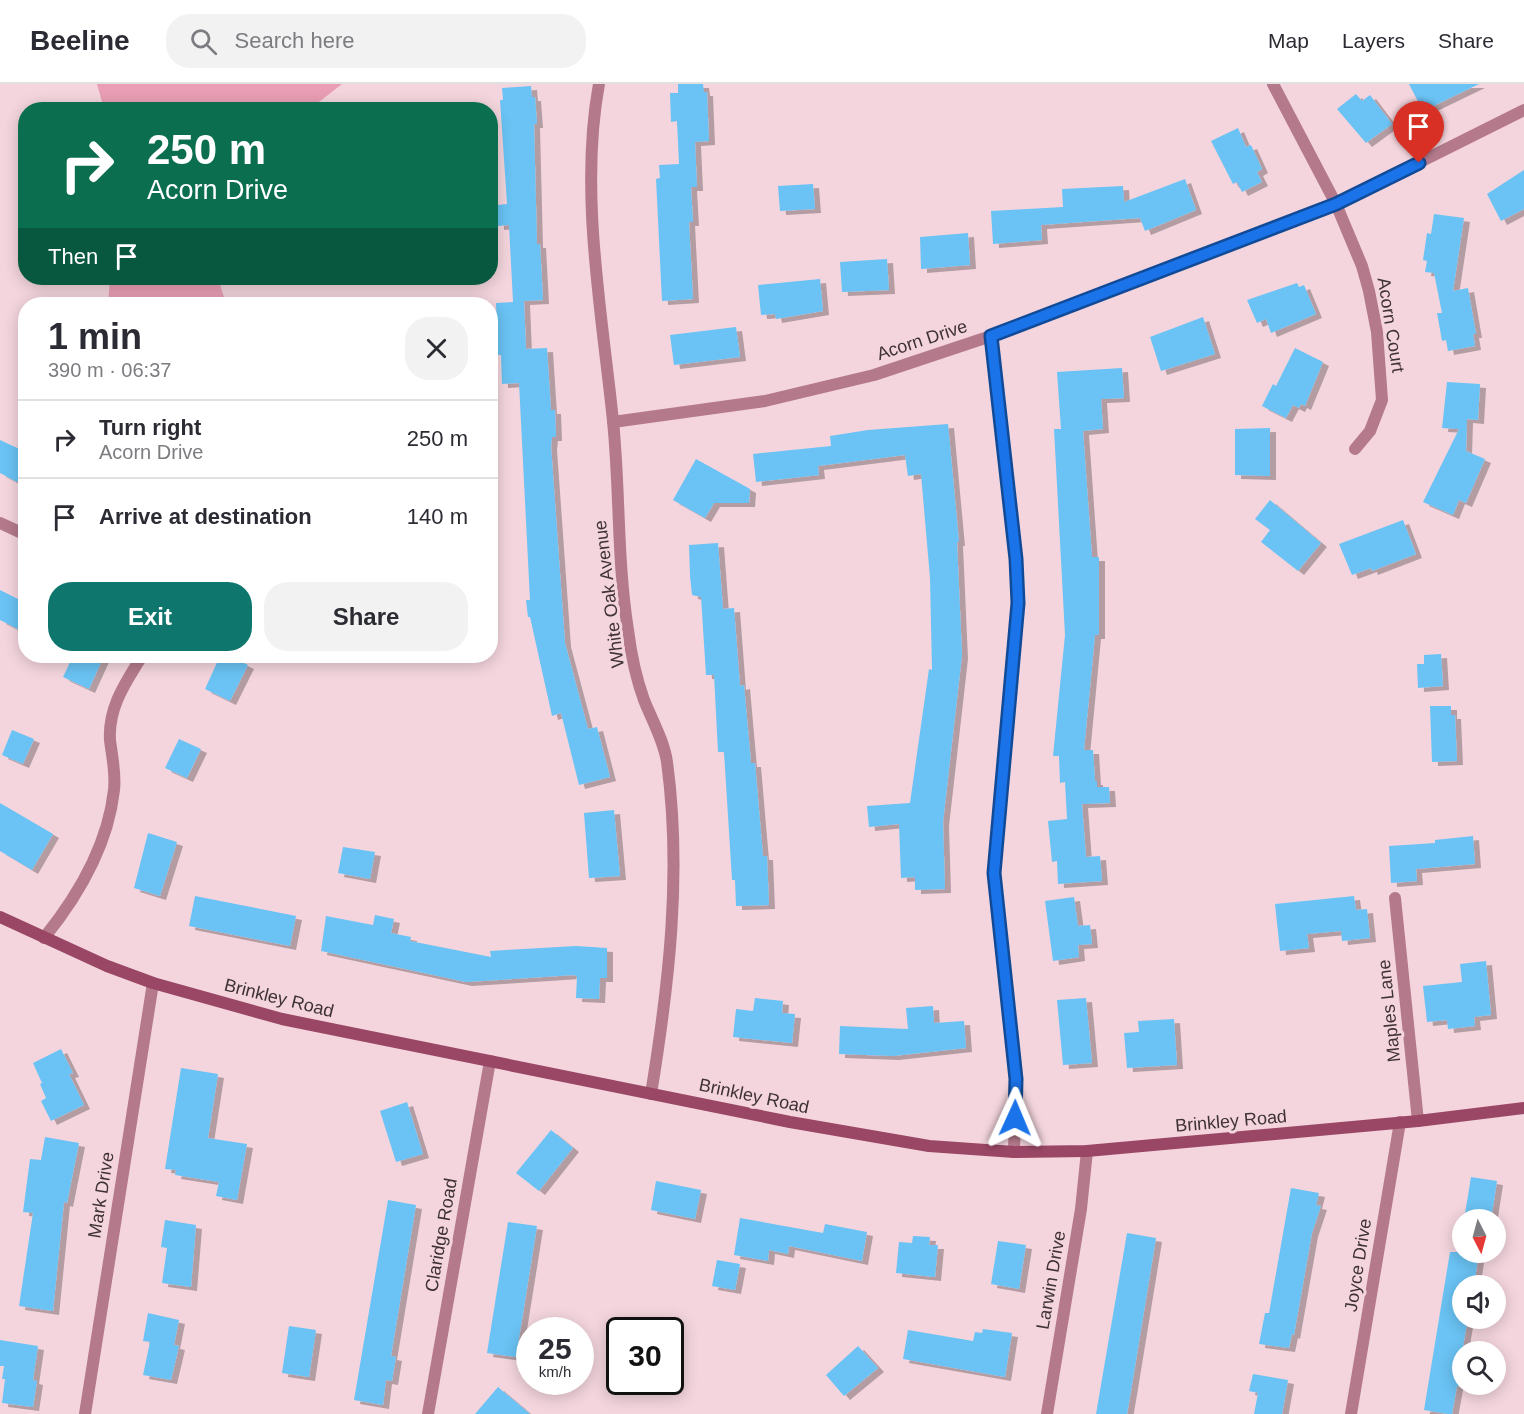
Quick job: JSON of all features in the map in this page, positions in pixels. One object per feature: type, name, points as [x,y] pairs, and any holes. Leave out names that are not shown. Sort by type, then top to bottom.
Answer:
[{"type":"main road","name":"Brinkley Road","points":[[0,917],[98,962],[153,982],[282,1019],[651,1094],[881,1139],[929,1146],[1014,1152],[1087,1151],[1524,1108]]},
{"type":"street","name":"White Oak Avenue","points":[[599,84],[593,128],[593,186],[600,316],[613,422],[621,562],[628,629],[643,696],[665,751],[673,840],[671,939],[651,1094]]},
{"type":"street","name":"Acorn Court","points":[[1273,84],[1336,204],[1367,283],[1381,364],[1382,400],[1370,431],[1355,448]]},
{"type":"street","name":"Acorn Drive","points":[[613,422],[765,401],[874,375],[991,336],[1336,204],[1524,110]]},
{"type":"street","points":[[991,336],[1012,524],[1017,592],[1017,629],[994,873],[1016,1079],[1014,1152]]},
{"type":"street","points":[[0,523],[18,532]]},
{"type":"street","points":[[44,938],[69,907],[82,885],[104,833],[114,788],[111,716],[118,696],[138,663]]},
{"type":"street","name":"Maples Lane","points":[[1395,898],[1418,1120]]},
{"type":"street","name":"Mark Drive","points":[[85,1414],[153,982]]},
{"type":"street","name":"Claridge Road","points":[[428,1414],[490,1061]]},
{"type":"street","name":"Joyce Drive","points":[[1351,1414],[1400,1122]]},
{"type":"street","name":"Larwin Drive","points":[[1047,1414],[1081,1209],[1087,1151]]},
{"type":"shaded area","points":[[97,84],[342,84],[319,102],[102,102]]},
{"type":"shaded area","points":[[109,285],[220,285],[224,297],[109,297]]},
{"type":"building","points":[[678,84],[703,84],[704,92],[707,92],[709,141],[695,142],[697,187],[691,187],[693,222],[689,222],[693,299],[662,301],[656,179],[660,178],[659,165],[679,164],[677,121],[671,122],[670,93],[678,93]]},
{"type":"building","points":[[1409,84],[1479,84],[1423,111]]},
{"type":"building","points":[[531,86],[532,97],[535,97],[537,244],[540,244],[543,300],[524,301],[526,349],[547,348],[551,410],[555,410],[556,437],[552,437],[551,446],[565,643],[588,729],[597,727],[610,777],[579,785],[561,713],[552,716],[530,617],[528,617],[526,600],[530,600],[519,383],[502,384],[501,355],[498,355],[498,303],[513,302],[509,225],[498,226],[498,205],[507,204],[500,100],[503,100],[502,88]]},
{"type":"building","points":[[1356,94],[1362,101],[1370,95],[1392,124],[1366,143],[1337,109]]},
{"type":"building","points":[[1238,128],[1246,147],[1251,145],[1262,169],[1257,172],[1262,182],[1242,192],[1237,182],[1233,184],[1211,141]]},
{"type":"building","points":[[1524,170],[1524,209],[1501,221],[1487,194]]},
{"type":"building","points":[[1185,179],[1196,210],[1145,231],[1140,218],[1041,225],[1042,240],[993,244],[991,211],[1063,207],[1062,189],[1123,186],[1124,202]]},
{"type":"building","points":[[813,184],[815,209],[780,211],[778,186]]},
{"type":"building","points":[[1434,214],[1464,218],[1453,291],[1468,288],[1476,334],[1473,334],[1475,346],[1448,351],[1446,340],[1442,341],[1437,313],[1442,313],[1434,273],[1425,272],[1427,261],[1423,260],[1427,233],[1431,234]]},
{"type":"building","points":[[968,233],[970,265],[921,269],[920,237]]},
{"type":"building","points":[[887,259],[889,290],[842,292],[840,262]]},
{"type":"building","points":[[820,279],[823,311],[776,319],[775,314],[761,315],[758,285]]},
{"type":"building","points":[[1297,283],[1299,287],[1304,285],[1316,314],[1271,333],[1266,319],[1257,323],[1247,300]]},
{"type":"building","points":[[1203,317],[1215,354],[1161,371],[1150,337]]},
{"type":"building","points":[[736,327],[740,357],[674,365],[670,335]]},
{"type":"building","points":[[1295,348],[1323,362],[1305,406],[1301,404],[1299,408],[1293,405],[1286,418],[1262,406],[1273,384],[1276,386]]},
{"type":"building","points":[[1122,368],[1124,398],[1101,399],[1103,429],[1083,431],[1092,557],[1099,557],[1099,635],[1095,635],[1084,750],[1093,750],[1095,781],[1097,781],[1097,787],[1109,787],[1110,803],[1082,804],[1086,857],[1100,856],[1102,881],[1058,884],[1057,861],[1052,862],[1048,821],[1067,819],[1065,782],[1060,783],[1059,756],[1053,756],[1065,635],[1054,429],[1061,429],[1057,372]]},
{"type":"building","points":[[1447,382],[1480,384],[1478,420],[1467,419],[1466,451],[1485,459],[1466,503],[1459,500],[1453,515],[1423,502],[1459,429],[1442,428]]},
{"type":"building","points":[[948,424],[959,542],[957,542],[962,655],[943,822],[945,889],[915,890],[915,877],[901,878],[899,824],[869,827],[867,806],[910,803],[929,669],[932,670],[930,578],[921,474],[908,476],[905,455],[818,466],[819,475],[756,482],[753,454],[831,446],[830,436],[868,430]]},
{"type":"building","points":[[1270,428],[1270,476],[1235,475],[1235,429]]},
{"type":"building","points":[[0,440],[18,448],[18,480],[0,473]]},
{"type":"building","points":[[696,459],[750,489],[749,503],[714,503],[705,518],[673,500]]},
{"type":"building","points":[[1270,500],[1321,543],[1298,571],[1261,542],[1270,530],[1255,519]]},
{"type":"building","points":[[1403,520],[1416,554],[1372,571],[1371,568],[1352,575],[1339,544]]},
{"type":"building","points":[[718,543],[723,609],[734,608],[740,686],[744,685],[751,763],[755,763],[763,856],[767,856],[769,905],[736,906],[735,880],[732,880],[724,752],[718,752],[714,675],[706,675],[701,597],[692,595],[690,576],[689,545]]},
{"type":"building","points":[[0,590],[18,599],[18,629],[0,620]]},
{"type":"building","points":[[1441,654],[1443,686],[1418,688],[1417,664],[1424,664],[1424,655]]},
{"type":"building","points":[[70,663],[101,663],[89,689],[63,677]]},
{"type":"building","points":[[217,663],[248,665],[230,701],[205,689]]},
{"type":"building","points":[[1430,706],[1451,706],[1451,715],[1455,715],[1457,761],[1432,762]]},
{"type":"building","points":[[12,730],[34,739],[23,764],[2,755]]},
{"type":"building","points":[[179,739],[201,749],[187,778],[165,768]]},
{"type":"building","points":[[0,803],[53,834],[32,870],[0,851]]},
{"type":"building","points":[[614,810],[620,876],[589,878],[584,813]]},
{"type":"building","points":[[148,833],[177,842],[160,896],[134,888]]},
{"type":"building","points":[[1473,836],[1475,864],[1416,869],[1417,881],[1391,883],[1389,846],[1435,843],[1435,840]]},
{"type":"building","points":[[343,847],[375,852],[370,879],[338,873]]},
{"type":"building","points":[[195,896],[296,916],[290,946],[189,926]]},
{"type":"building","points":[[1354,896],[1356,910],[1367,909],[1370,938],[1342,941],[1341,931],[1307,934],[1309,948],[1280,951],[1275,904]]},
{"type":"building","points":[[1074,897],[1078,926],[1090,925],[1092,944],[1078,945],[1079,957],[1053,961],[1045,901]]},
{"type":"building","points":[[375,915],[394,919],[391,933],[411,937],[410,941],[491,957],[490,951],[576,946],[607,948],[607,978],[600,978],[599,999],[576,998],[577,976],[574,975],[466,982],[321,951],[326,916],[373,925]]},
{"type":"building","points":[[1486,961],[1491,1015],[1474,1017],[1475,1026],[1448,1029],[1447,1020],[1427,1022],[1423,986],[1462,982],[1460,964]]},
{"type":"building","points":[[755,998],[783,1001],[782,1013],[795,1014],[792,1043],[733,1037],[736,1009],[753,1011]]},
{"type":"building","points":[[1086,998],[1092,1063],[1063,1065],[1057,1000]]},
{"type":"building","points":[[933,1006],[934,1023],[964,1021],[966,1048],[893,1056],[839,1054],[840,1026],[908,1029],[906,1008]]},
{"type":"building","points":[[1174,1019],[1177,1065],[1127,1068],[1124,1033],[1139,1032],[1138,1021]]},
{"type":"building","points":[[61,1049],[73,1073],[69,1074],[84,1105],[51,1121],[41,1101],[46,1098],[33,1063]]},
{"type":"building","points":[[181,1068],[218,1074],[208,1138],[247,1144],[237,1200],[216,1196],[219,1182],[175,1175],[176,1170],[165,1169]]},
{"type":"building","points":[[407,1102],[423,1154],[396,1162],[380,1111]]},
{"type":"building","points":[[551,1130],[573,1148],[539,1191],[516,1173]]},
{"type":"building","points":[[45,1137],[79,1143],[67,1203],[64,1202],[53,1311],[19,1306],[33,1213],[23,1212],[30,1159],[41,1160]]},
{"type":"building","points":[[1471,1177],[1497,1181],[1493,1209],[1466,1209]]},
{"type":"building","points":[[656,1181],[701,1190],[695,1219],[651,1210]]},
{"type":"building","points":[[1291,1188],[1319,1193],[1316,1205],[1321,1206],[1312,1233],[1294,1335],[1292,1334],[1289,1348],[1259,1344],[1265,1313],[1269,1313]]},
{"type":"building","points":[[388,1200],[416,1205],[391,1356],[396,1357],[392,1381],[386,1380],[383,1405],[354,1400]]},
{"type":"building","points":[[740,1218],[823,1233],[825,1224],[867,1232],[862,1261],[789,1246],[788,1254],[769,1250],[768,1261],[734,1255]]},
{"type":"building","points":[[165,1220],[196,1225],[191,1287],[162,1283],[167,1248],[161,1247]]},
{"type":"building","points":[[508,1222],[537,1226],[522,1317],[516,1317],[516,1357],[487,1353]]},
{"type":"building","points":[[1127,1233],[1156,1238],[1131,1391],[1127,1414],[1096,1414]]},
{"type":"building","points":[[913,1236],[930,1237],[929,1245],[938,1245],[935,1277],[896,1273],[899,1242],[912,1243]]},
{"type":"building","points":[[998,1241],[1026,1245],[1019,1289],[991,1284]]},
{"type":"building","points":[[1450,1252],[1452,1252],[1452,1263],[1477,1263],[1476,1275],[1452,1275],[1452,1329],[1466,1329],[1464,1341],[1452,1341],[1452,1395],[1455,1395],[1452,1414],[1424,1410]]},
{"type":"building","points":[[717,1260],[740,1264],[735,1290],[712,1286]]},
{"type":"building","points":[[148,1313],[179,1320],[174,1345],[179,1346],[171,1380],[143,1375],[150,1342],[143,1341]]},
{"type":"building","points":[[289,1326],[316,1330],[309,1377],[282,1373]]},
{"type":"building","points":[[983,1329],[1012,1333],[1005,1377],[903,1359],[908,1330],[973,1341],[975,1332],[982,1333]]},
{"type":"building","points":[[0,1340],[38,1346],[33,1380],[37,1381],[33,1407],[2,1403],[5,1379],[2,1379],[4,1366],[0,1366]]},
{"type":"building","points":[[858,1346],[878,1368],[844,1396],[826,1375]]},
{"type":"building","points":[[1253,1374],[1288,1380],[1282,1414],[1254,1414],[1258,1393],[1249,1391]]},
{"type":"building","points":[[498,1387],[530,1414],[475,1414]]},
{"type":"route","points":[[1015,1118],[1016,1079],[1002,947],[996,913],[994,873],[1018,603],[1016,559],[991,336],[1336,204],[1419,163]]}]
